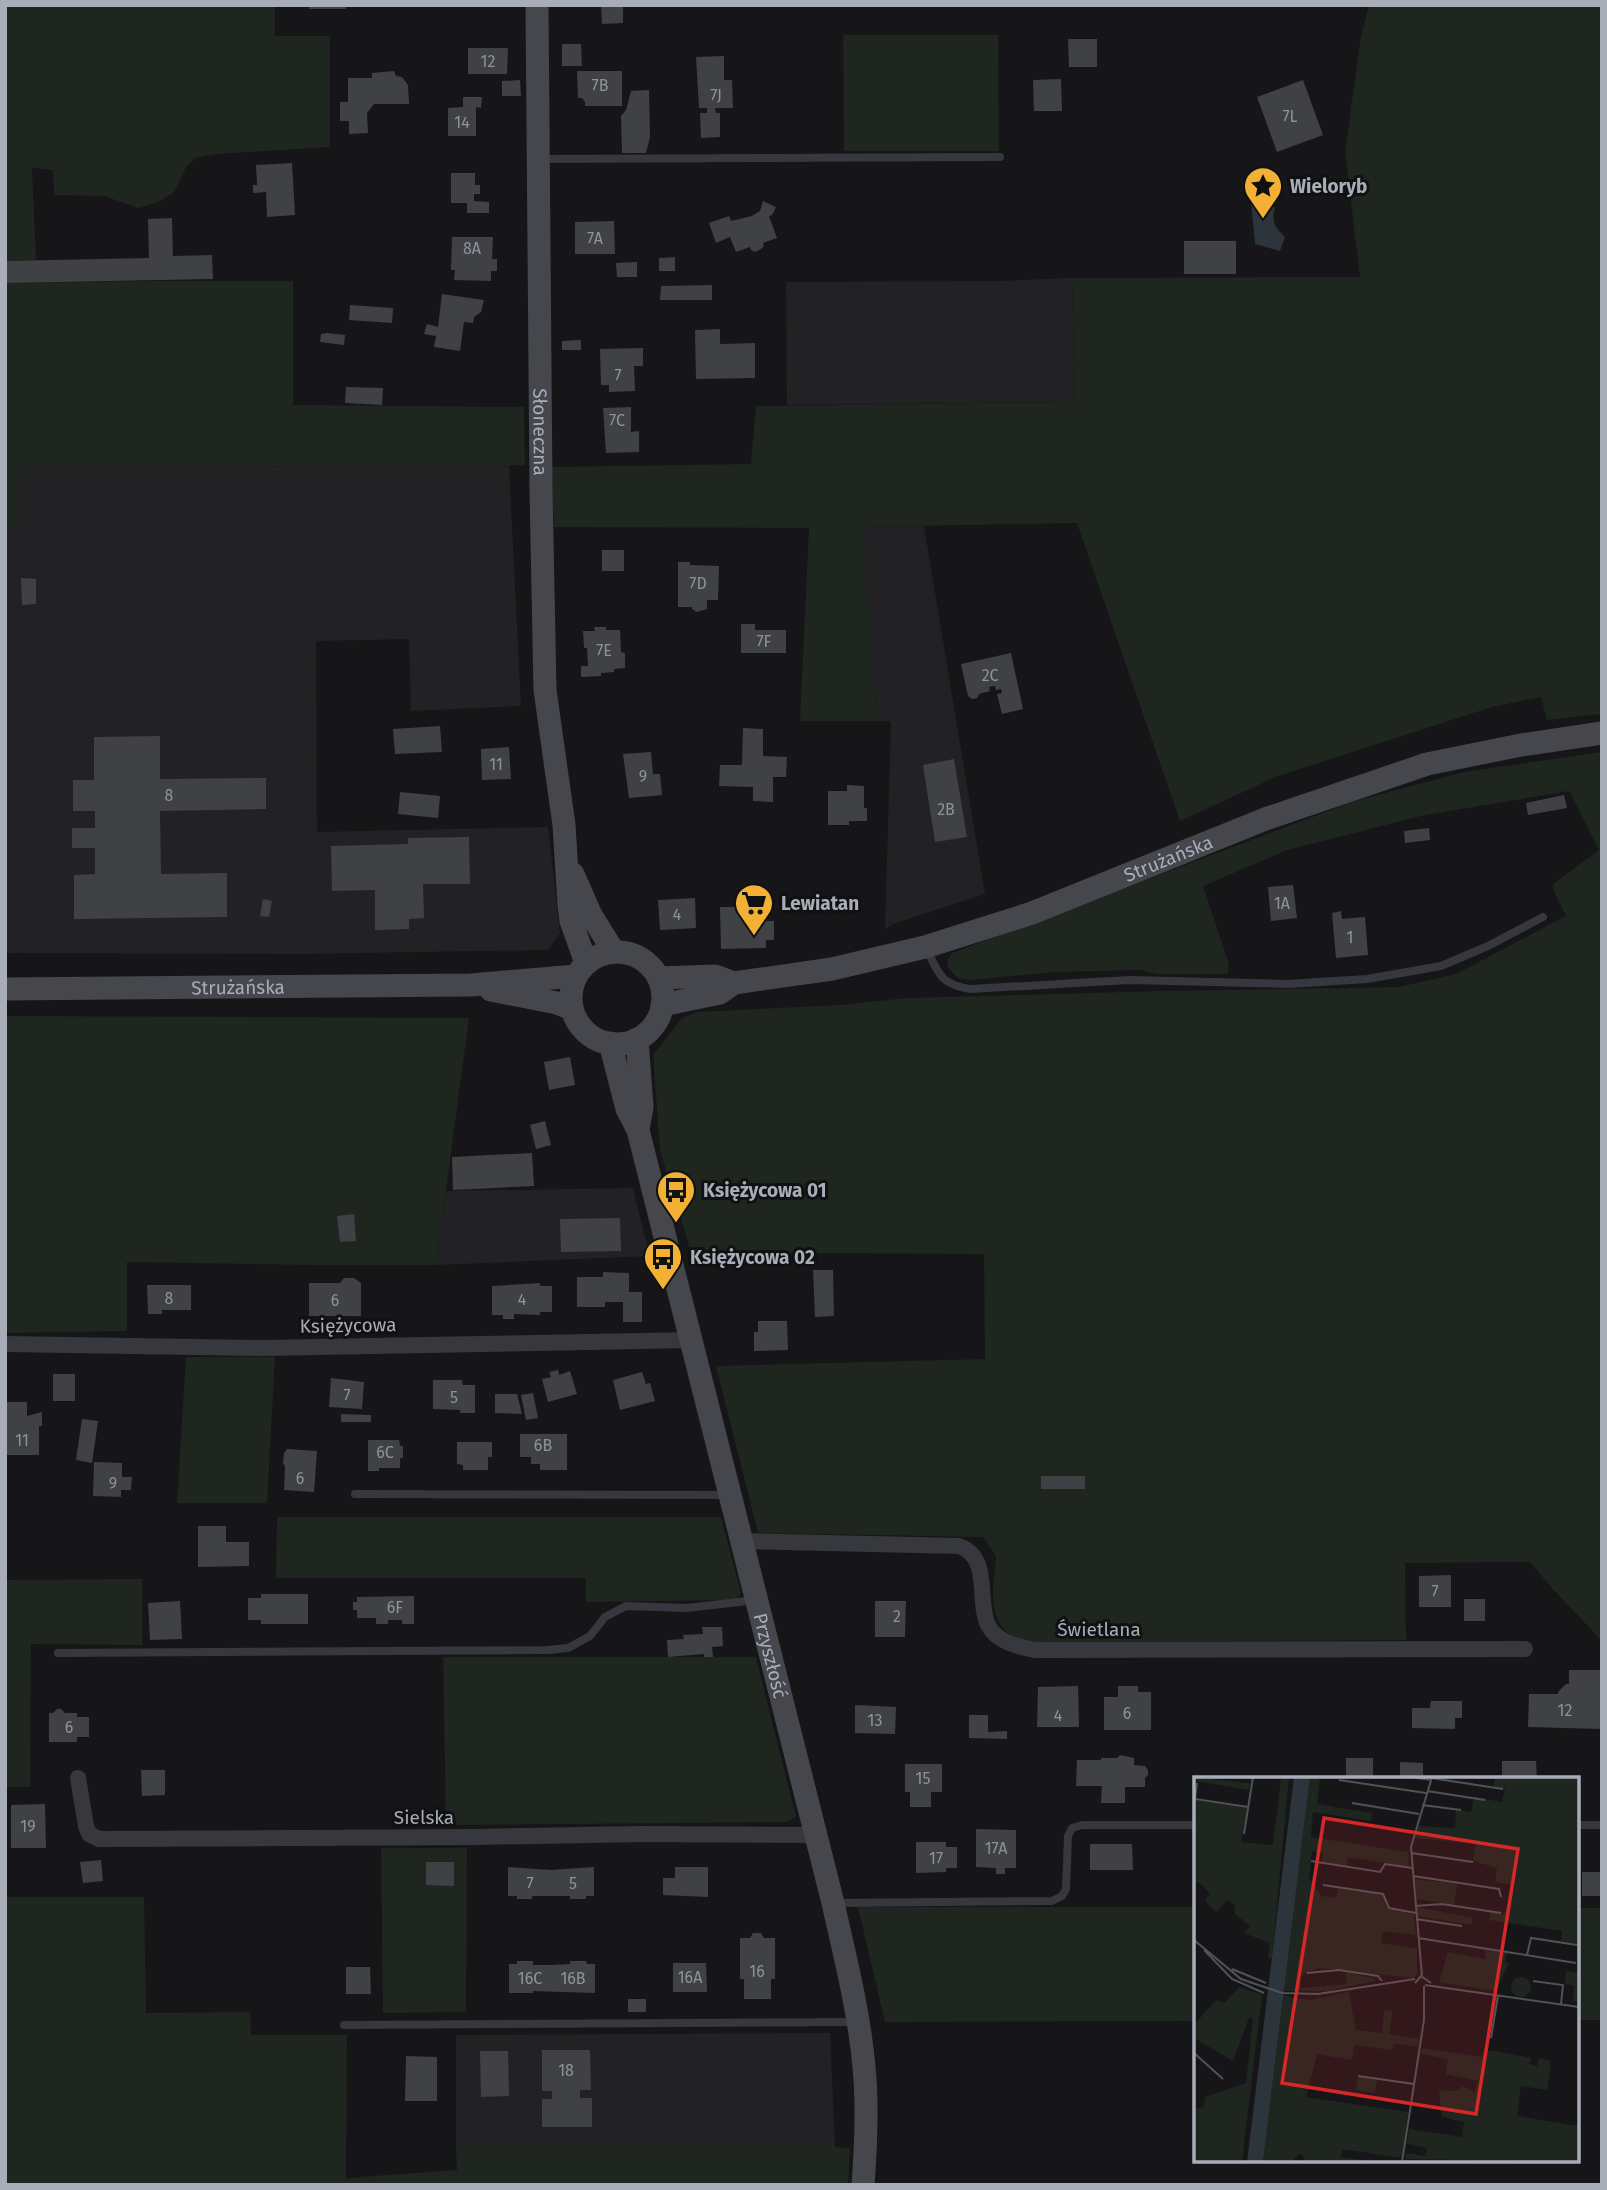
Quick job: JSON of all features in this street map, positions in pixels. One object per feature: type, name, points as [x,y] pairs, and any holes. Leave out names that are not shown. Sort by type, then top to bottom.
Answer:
[{"type":"street","name":"Słoneczna","points":[[537,5],[545,690],[567,859],[572,921],[581,970]]},
{"type":"street","name":"Strużańska","points":[[662,1005],[720,993],[734,983],[832,969],[925,947],[1032,913],[1268,818],[1427,764],[1521,745],[1602,733]]},
{"type":"street","name":"Słoneczna","points":[[567,859],[591,915],[614,952]]},
{"type":"street","points":[[614,952],[628,953],[652,967],[659,978],[663,993],[657,1020],[648,1032],[623,1043],[597,1039],[585,1031],[572,1009],[571,996],[581,970],[600,955],[614,952]]},
{"type":"street","name":"Strużańska","points":[[5,989],[471,985],[581,970]]},
{"type":"street","name":"Strużańska","points":[[659,978],[715,976],[734,983]]},
{"type":"street","name":"Strużańska","points":[[471,985],[557,1003],[572,1009]]},
{"type":"street","name":"Przyszłość","points":[[637,1039],[642,1107],[638,1130]]},
{"type":"street","name":"Przyszłość","points":[[610,1043],[627,1108],[638,1130],[833,1903],[865,2068],[867,2122],[863,2185]]},
{"type":"street","name":"Księżycowa","points":[[5,1344],[262,1348],[692,1340]]},
{"type":"street","name":"Świetlana","points":[[743,1541],[959,1546],[969,1549],[977,1559],[988,1624],[1007,1643],[1035,1650],[1525,1649]]},
{"type":"street","name":"Sielska","points":[[78,1778],[86,1826],[89,1834],[99,1839],[817,1835]]},
{"type":"lane","points":[[538,159],[1000,157]]},
{"type":"lane","points":[[925,947],[942,978],[956,986],[970,989],[1130,980],[1288,984],[1367,979],[1441,966],[1488,946],[1544,917]]},
{"type":"lane","points":[[355,1494],[731,1495]]},
{"type":"lane","points":[[58,1653],[548,1650],[568,1648],[590,1636],[605,1617],[626,1606],[687,1608],[758,1600]]},
{"type":"lane","points":[[833,1903],[1052,1901],[1062,1896],[1066,1889],[1068,1836],[1072,1828],[1083,1825],[1194,1825]]},
{"type":"lane","points":[[1579,1825],[1602,1825]]},
{"type":"lane","points":[[344,2025],[858,2022]]},
{"type":"shaded area","points":[[5,5],[275,5],[275,36],[330,36],[330,147],[216,154],[195,158],[186,167],[175,191],[161,201],[138,208],[104,196],[54,195],[53,170],[32,168],[36,260],[5,261]]},
{"type":"shaded area","points":[[1369,5],[1602,5],[1602,714],[1547,720],[1541,697],[1492,707],[1278,776],[1180,821],[1077,523],[863,527],[877,721],[800,721],[809,528],[554,527],[551,467],[751,464],[756,406],[1075,402],[1072,278],[1360,277],[1345,152],[1361,36]]},
{"type":"shaded area","points":[[843,35],[998,35],[999,151],[844,151]]},
{"type":"shaded area","points":[[1260,188],[1263,199],[1275,208],[1275,224],[1285,237],[1280,251],[1255,244],[1250,190]]},
{"type":"shaded area","points":[[1072,278],[1075,402],[787,405],[786,282]]},
{"type":"shaded area","points":[[293,281],[293,405],[524,407],[525,465],[20,468],[20,527],[5,527],[5,283]]},
{"type":"shaded area","points":[[509,465],[521,706],[411,711],[409,639],[316,641],[317,832],[548,827],[560,933],[548,950],[298,954],[5,953],[5,527],[20,526],[19,468]]},
{"type":"shaded area","points":[[924,526],[985,894],[885,929],[891,721],[877,721],[862,527]]},
{"type":"shaded area","points":[[1602,752],[1602,1641],[1530,1562],[1405,1563],[1406,1640],[1033,1642],[1016,1638],[999,1623],[993,1602],[996,1556],[983,1537],[758,1533],[716,1366],[985,1359],[984,1254],[692,1255],[660,1151],[653,1055],[682,1018],[697,1012],[841,1005],[906,998],[1399,987],[1456,974],[1566,916],[1553,884],[1599,850],[1569,791],[1425,815],[1287,850],[1203,886],[1229,964],[1228,974],[1157,974],[1139,970],[1056,972],[969,980],[958,978],[947,967],[952,953],[1355,801],[1464,772]]},
{"type":"shaded area","points":[[5,1016],[469,1018],[436,1265],[127,1262],[127,1331],[5,1333]]},
{"type":"shaded area","points":[[633,1188],[650,1256],[436,1265],[446,1191]]},
{"type":"shaded area","points":[[186,1357],[275,1357],[267,1503],[177,1503]]},
{"type":"shaded area","points":[[277,1517],[721,1517],[741,1593],[737,1599],[731,1600],[586,1602],[586,1578],[276,1578]]},
{"type":"shaded area","points":[[142,1579],[142,1645],[31,1644],[30,1787],[5,1787],[5,1580]]},
{"type":"shaded area","points":[[443,1657],[756,1657],[796,1817],[786,1822],[446,1825]]},
{"type":"shaded area","points":[[381,1848],[467,1848],[466,2012],[383,2013]]},
{"type":"shaded area","points":[[5,1897],[144,1897],[146,2013],[250,2012],[251,2035],[347,2035],[346,2178],[457,2170],[456,2147],[835,2147],[850,2148],[848,2185],[5,2185]]},
{"type":"shaded area","points":[[858,1907],[1194,1907],[1194,2021],[885,2022]]},
{"type":"shaded area","points":[[1579,1908],[1602,1908],[1602,2020],[1579,2020]]},
{"type":"shaded area","points":[[830,2033],[835,2147],[456,2147],[456,2035]]},
{"type":"building","points":[[309,5],[345,5],[346,9],[309,9]]},
{"type":"building","points":[[601,5],[623,5],[623,23],[602,24]]},
{"type":"building","points":[[1068,39],[1097,39],[1097,67],[1069,67]]},
{"type":"building","points":[[562,44],[581,44],[582,66],[562,66]]},
{"type":"building","points":[[468,48],[508,48],[507,74],[468,74]]},
{"type":"building","points":[[724,56],[724,80],[732,80],[733,108],[715,108],[716,113],[720,113],[720,137],[701,138],[700,113],[707,113],[707,108],[699,108],[696,57]]},
{"type":"building","points":[[394,71],[396,76],[402,77],[408,85],[409,104],[374,104],[367,113],[368,133],[349,134],[349,121],[340,121],[340,102],[348,102],[348,78],[372,78],[372,73]]},
{"type":"building","points":[[577,71],[622,71],[622,106],[585,106],[582,98],[578,98]]},
{"type":"building","points":[[1061,79],[1062,111],[1034,111],[1033,80]]},
{"type":"building","points":[[520,80],[521,96],[502,96],[502,81]]},
{"type":"building","points":[[1303,80],[1323,135],[1277,152],[1257,97]]},
{"type":"building","points":[[649,90],[650,137],[646,153],[622,153],[621,116],[626,110],[631,91]]},
{"type":"building","points":[[463,97],[482,97],[481,108],[476,107],[476,136],[448,136],[448,108],[463,107]]},
{"type":"building","points":[[292,163],[295,215],[267,217],[266,192],[253,193],[253,185],[257,185],[256,165]]},
{"type":"building","points":[[451,173],[475,173],[475,185],[480,185],[480,194],[474,194],[474,201],[489,202],[489,213],[467,213],[467,203],[451,203]]},
{"type":"building","points":[[763,201],[776,207],[769,216],[777,238],[763,243],[764,246],[755,252],[750,247],[736,252],[730,237],[716,243],[709,223],[729,216],[731,221],[752,216],[760,211]]},
{"type":"building","points":[[172,218],[173,256],[212,255],[213,279],[5,283],[5,261],[149,258],[148,219]]},
{"type":"building","points":[[614,221],[615,254],[575,254],[575,222]]},
{"type":"building","points":[[452,237],[493,237],[492,259],[497,259],[497,271],[491,271],[491,281],[454,280],[455,270],[451,270]]},
{"type":"building","points":[[1184,241],[1236,241],[1236,274],[1184,274]]},
{"type":"building","points":[[675,257],[675,271],[659,271],[659,258]]},
{"type":"building","points":[[637,262],[637,277],[617,277],[616,263]]},
{"type":"building","points":[[712,285],[712,300],[660,300],[661,286]]},
{"type":"building","points":[[442,294],[484,300],[481,312],[474,317],[473,323],[464,322],[460,351],[434,347],[436,336],[424,334],[427,324],[438,327]]},
{"type":"building","points":[[350,305],[393,308],[392,323],[349,320]]},
{"type":"building","points":[[720,329],[720,344],[755,343],[755,378],[696,379],[695,330]]},
{"type":"building","points":[[321,334],[345,335],[344,345],[320,342]]},
{"type":"building","points":[[581,340],[581,350],[562,350],[562,341]]},
{"type":"building","points":[[643,348],[643,366],[634,366],[635,391],[609,392],[609,385],[601,385],[600,349]]},
{"type":"building","points":[[346,387],[383,388],[382,405],[345,403]]},
{"type":"building","points":[[631,407],[631,432],[639,431],[639,452],[606,453],[603,408]]},
{"type":"building","points":[[602,550],[624,550],[624,571],[602,571]]},
{"type":"building","points":[[678,562],[719,566],[718,600],[707,600],[707,609],[697,612],[692,607],[678,607]]},
{"type":"building","points":[[21,578],[36,579],[36,604],[22,605]]},
{"type":"building","points":[[741,624],[755,624],[755,630],[786,630],[786,653],[741,653]]},
{"type":"building","points":[[594,627],[620,630],[625,668],[601,673],[601,676],[581,677],[581,666],[588,666],[583,631],[595,631]]},
{"type":"building","points":[[1011,653],[1023,709],[1002,714],[997,694],[1002,693],[1001,689],[989,687],[990,691],[972,699],[968,696],[961,664]]},
{"type":"building","points":[[440,726],[442,752],[395,754],[393,729]]},
{"type":"building","points":[[743,728],[763,729],[763,756],[787,757],[786,777],[773,777],[773,802],[753,801],[753,787],[719,786],[720,765],[742,765]]},
{"type":"building","points":[[160,736],[160,779],[266,778],[266,809],[160,811],[161,874],[227,873],[227,917],[74,919],[74,875],[95,874],[95,848],[72,848],[72,828],[95,828],[95,811],[73,811],[73,780],[94,780],[94,737]]},
{"type":"building","points":[[509,747],[511,779],[482,780],[481,749]]},
{"type":"building","points":[[651,752],[653,774],[660,774],[662,795],[629,798],[623,754]]},
{"type":"building","points":[[954,759],[967,837],[935,842],[923,765]]},
{"type":"building","points":[[847,785],[864,786],[867,821],[849,821],[849,825],[828,825],[828,791],[847,791]]},
{"type":"building","points":[[400,792],[440,796],[438,818],[398,814]]},
{"type":"building","points":[[1564,795],[1567,808],[1528,815],[1526,803]]},
{"type":"building","points":[[1429,828],[1430,840],[1405,843],[1404,831]]},
{"type":"building","points":[[469,837],[470,884],[423,884],[424,918],[409,919],[409,929],[375,930],[375,890],[332,891],[331,846],[408,844],[408,838]]},
{"type":"building","points":[[1293,885],[1297,918],[1271,921],[1268,887]]},
{"type":"building","points":[[695,898],[696,928],[660,930],[658,900]]},
{"type":"building","points":[[263,899],[272,901],[269,917],[260,916]]},
{"type":"building","points":[[720,907],[763,907],[763,921],[774,921],[774,940],[766,940],[766,948],[721,949]]},
{"type":"building","points":[[1341,911],[1342,919],[1365,917],[1368,955],[1336,958],[1332,913]]},
{"type":"building","points":[[570,1057],[575,1085],[549,1090],[544,1062]]},
{"type":"building","points":[[545,1121],[551,1145],[536,1149],[530,1125]]},
{"type":"building","points":[[532,1153],[534,1186],[453,1190],[452,1157]]},
{"type":"building","points":[[354,1214],[356,1241],[340,1242],[337,1216]]},
{"type":"building","points":[[620,1218],[621,1251],[561,1252],[560,1219]]},
{"type":"building","points":[[813,1270],[833,1270],[834,1316],[815,1317]]},
{"type":"building","points":[[603,1272],[629,1273],[629,1292],[642,1292],[642,1322],[623,1322],[623,1302],[605,1302],[605,1307],[577,1307],[577,1277],[603,1277]]},
{"type":"building","points":[[344,1278],[354,1278],[361,1283],[361,1316],[309,1316],[309,1283],[340,1283]]},
{"type":"building","points":[[540,1283],[540,1286],[552,1286],[552,1312],[540,1312],[540,1315],[514,1314],[514,1319],[492,1315],[492,1286]]},
{"type":"building","points":[[147,1285],[191,1285],[191,1310],[162,1310],[162,1314],[148,1314]]},
{"type":"building","points":[[758,1321],[787,1321],[788,1350],[754,1351],[754,1332],[758,1332]]},
{"type":"building","points":[[558,1370],[559,1375],[570,1371],[577,1394],[548,1402],[542,1379],[551,1377],[549,1372]]},
{"type":"building","points":[[642,1372],[646,1384],[650,1383],[655,1401],[620,1410],[613,1380]]},
{"type":"building","points":[[53,1374],[75,1374],[75,1401],[53,1401]]},
{"type":"building","points":[[331,1378],[364,1382],[362,1409],[329,1407]]},
{"type":"building","points":[[433,1380],[462,1380],[463,1385],[475,1385],[475,1413],[433,1409]]},
{"type":"building","points":[[533,1393],[538,1418],[526,1420],[521,1395]]},
{"type":"building","points":[[495,1394],[517,1394],[522,1414],[495,1413]]},
{"type":"building","points":[[5,1402],[27,1402],[27,1416],[42,1412],[39,1455],[5,1455]]},
{"type":"building","points":[[341,1414],[371,1415],[371,1422],[341,1422]]},
{"type":"building","points":[[82,1419],[98,1421],[92,1463],[76,1460]]},
{"type":"building","points":[[520,1434],[567,1434],[567,1470],[540,1470],[540,1464],[531,1464],[531,1457],[520,1457]]},
{"type":"building","points":[[368,1440],[399,1440],[400,1446],[403,1446],[400,1468],[368,1471]]},
{"type":"building","points":[[457,1442],[492,1442],[492,1457],[488,1457],[488,1470],[463,1470],[463,1465],[457,1464]]},
{"type":"building","points":[[287,1449],[317,1451],[314,1492],[284,1490],[283,1463]]},
{"type":"building","points":[[94,1462],[122,1463],[122,1477],[132,1477],[131,1490],[121,1490],[121,1497],[93,1496]]},
{"type":"building","points":[[1041,1476],[1085,1476],[1085,1489],[1041,1489]]},
{"type":"building","points":[[198,1526],[226,1526],[226,1542],[249,1542],[249,1566],[198,1567]]},
{"type":"building","points":[[1451,1575],[1451,1607],[1419,1607],[1419,1576]]},
{"type":"building","points":[[261,1594],[308,1594],[308,1624],[261,1624],[261,1620],[248,1620],[248,1598],[261,1598]]},
{"type":"building","points":[[414,1596],[414,1624],[402,1624],[402,1620],[388,1620],[388,1624],[376,1624],[376,1618],[357,1618],[357,1610],[353,1610],[353,1602],[357,1602],[357,1597]]},
{"type":"building","points":[[1464,1599],[1485,1599],[1485,1621],[1464,1621]]},
{"type":"building","points":[[180,1601],[182,1639],[150,1640],[148,1603]]},
{"type":"building","points":[[875,1601],[906,1601],[905,1637],[875,1637]]},
{"type":"building","points":[[702,1627],[722,1627],[723,1646],[712,1647],[713,1657],[704,1657],[704,1654],[668,1657],[667,1640],[684,1639],[683,1635],[703,1634]]},
{"type":"building","points":[[1569,1670],[1601,1670],[1602,1729],[1528,1727],[1529,1694],[1558,1694],[1569,1684]]},
{"type":"building","points":[[1078,1686],[1079,1727],[1037,1727],[1038,1687]]},
{"type":"building","points":[[1118,1686],[1138,1686],[1138,1692],[1151,1692],[1151,1730],[1104,1730],[1104,1697],[1118,1697]]},
{"type":"building","points":[[1431,1701],[1462,1701],[1462,1718],[1455,1718],[1455,1729],[1412,1728],[1412,1708],[1430,1708]]},
{"type":"building","points":[[855,1705],[896,1707],[895,1734],[855,1733]]},
{"type":"building","points":[[57,1709],[65,1713],[77,1713],[77,1717],[89,1717],[89,1737],[77,1737],[77,1742],[49,1742],[49,1713]]},
{"type":"building","points":[[969,1715],[988,1715],[988,1732],[1007,1731],[1007,1739],[969,1738]]},
{"type":"building","points":[[1120,1755],[1134,1758],[1134,1765],[1145,1766],[1148,1770],[1145,1787],[1125,1787],[1125,1803],[1101,1803],[1102,1786],[1076,1786],[1077,1760],[1101,1760],[1117,1758]]},
{"type":"building","points":[[1346,1758],[1373,1758],[1373,1777],[1346,1777]]},
{"type":"building","points":[[1502,1761],[1536,1761],[1537,1777],[1502,1777]]},
{"type":"building","points":[[1400,1762],[1423,1763],[1423,1775],[1400,1777]]},
{"type":"building","points":[[905,1764],[942,1764],[942,1792],[931,1792],[931,1807],[910,1807],[910,1792],[905,1792]]},
{"type":"building","points":[[141,1770],[165,1770],[165,1795],[142,1796]]},
{"type":"building","points":[[45,1804],[46,1848],[11,1848],[11,1805]]},
{"type":"building","points":[[976,1829],[1016,1830],[1016,1868],[1005,1868],[1005,1874],[996,1874],[996,1868],[976,1867]]},
{"type":"building","points":[[916,1842],[946,1842],[946,1847],[957,1847],[957,1868],[946,1868],[946,1872],[916,1873]]},
{"type":"building","points":[[1090,1844],[1132,1844],[1133,1870],[1090,1870]]},
{"type":"building","points":[[101,1860],[103,1881],[83,1883],[80,1862]]},
{"type":"building","points":[[426,1862],[454,1862],[454,1886],[426,1885]]},
{"type":"building","points":[[508,1867],[551,1870],[594,1867],[594,1896],[586,1896],[586,1899],[570,1899],[570,1896],[532,1896],[532,1899],[517,1899],[517,1896],[508,1896]]},
{"type":"building","points":[[675,1867],[708,1867],[708,1897],[663,1895],[663,1878],[675,1878]]},
{"type":"building","points":[[1582,1872],[1602,1872],[1602,1896],[1582,1896]]},
{"type":"building","points":[[753,1933],[761,1933],[764,1938],[775,1938],[775,1979],[771,1979],[771,1999],[744,1999],[744,1979],[740,1979],[740,1938],[750,1938]]},
{"type":"building","points":[[517,1961],[533,1961],[533,1965],[570,1964],[570,1961],[595,1964],[595,1993],[509,1993],[509,1964],[517,1964]]},
{"type":"building","points":[[673,1963],[706,1963],[707,1992],[673,1992]]},
{"type":"building","points":[[346,1967],[370,1967],[371,1994],[346,1994]]},
{"type":"building","points":[[628,1999],[646,1999],[646,2012],[628,2012]]},
{"type":"building","points":[[542,2050],[590,2050],[591,2090],[580,2090],[580,2098],[592,2098],[592,2127],[542,2127],[542,2099],[552,2099],[552,2091],[542,2091]]},
{"type":"building","points":[[480,2051],[508,2051],[509,2096],[481,2097]]},
{"type":"building","points":[[406,2056],[437,2057],[437,2101],[405,2101]]},
{"type":"place","name":"Wieloryb","points":[[1263,220]]},
{"type":"place","name":"Lewiatan","points":[[754,937]]},
{"type":"place","name":"Księżycowa 01","points":[[676,1224]]},
{"type":"place","name":"Księżycowa 02","points":[[663,1291]]}]
